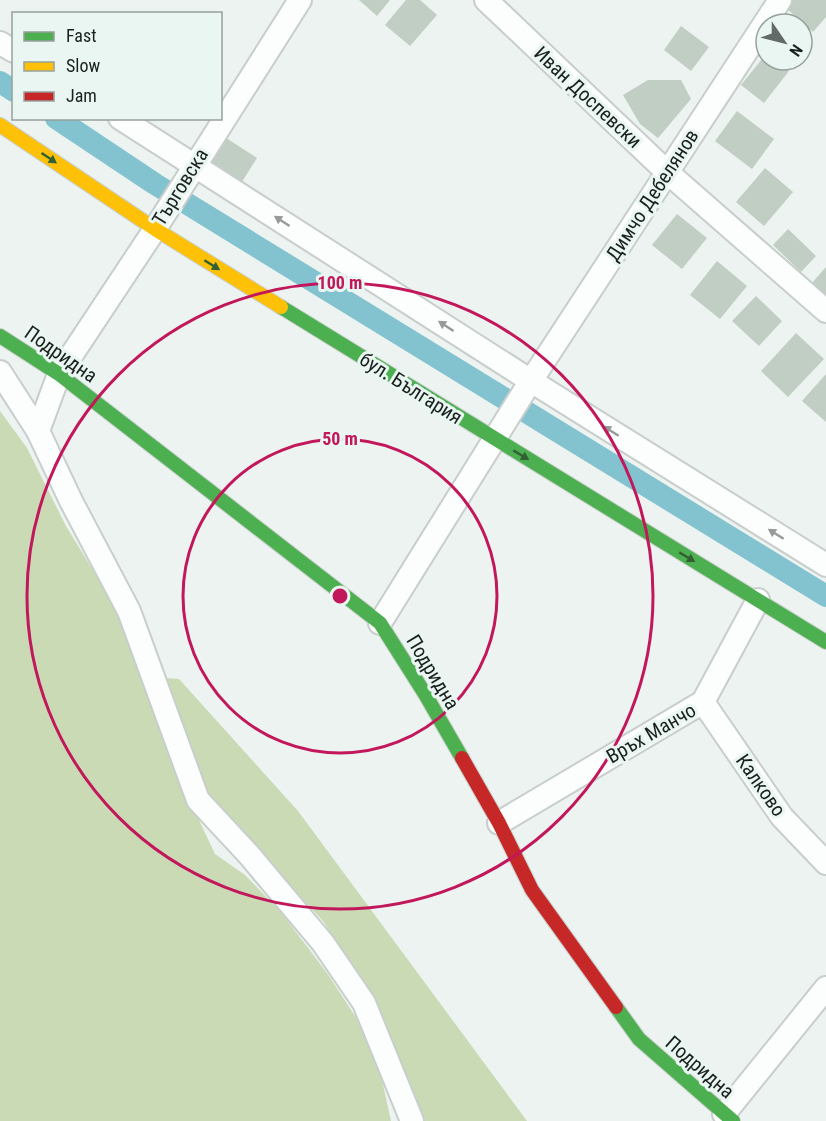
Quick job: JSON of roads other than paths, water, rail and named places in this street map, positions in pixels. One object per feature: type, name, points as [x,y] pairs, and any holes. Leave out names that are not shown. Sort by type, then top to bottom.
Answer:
[{"type":"street","name":"Търговска","points":[[38,431],[59,374],[300,0]]},
{"type":"street","name":"Иван Доспевски","points":[[486,0],[667,172],[826,311]]},
{"type":"street","name":"Димчо Дебелянов","points":[[499,433],[528,385],[780,0]]},
{"type":"street","points":[[123,120],[190,171],[528,385],[826,565]]},
{"type":"street","name":"бул. България","points":[[0,125],[160,220],[826,642]]},
{"type":"street","name":"Подридна","points":[[0,336],[59,374],[380,623],[425,694],[499,823],[532,890],[639,1039],[728,1118]]},
{"type":"street","points":[[0,372],[38,431],[70,501],[129,611],[198,800],[250,856],[323,944],[364,1003],[412,1121]]},
{"type":"street","points":[[380,623],[499,433]]},
{"type":"street","name":"Връх Манчо","points":[[499,823],[704,702],[758,600]]},
{"type":"street","name":"Калково","points":[[704,702],[782,817],[826,863]]},
{"type":"street","points":[[728,1118],[826,988]]},
{"type":"waterway","points":[[0,82],[12,90]]},
{"type":"waterway","points":[[59,120],[155,184],[826,596]]}]
